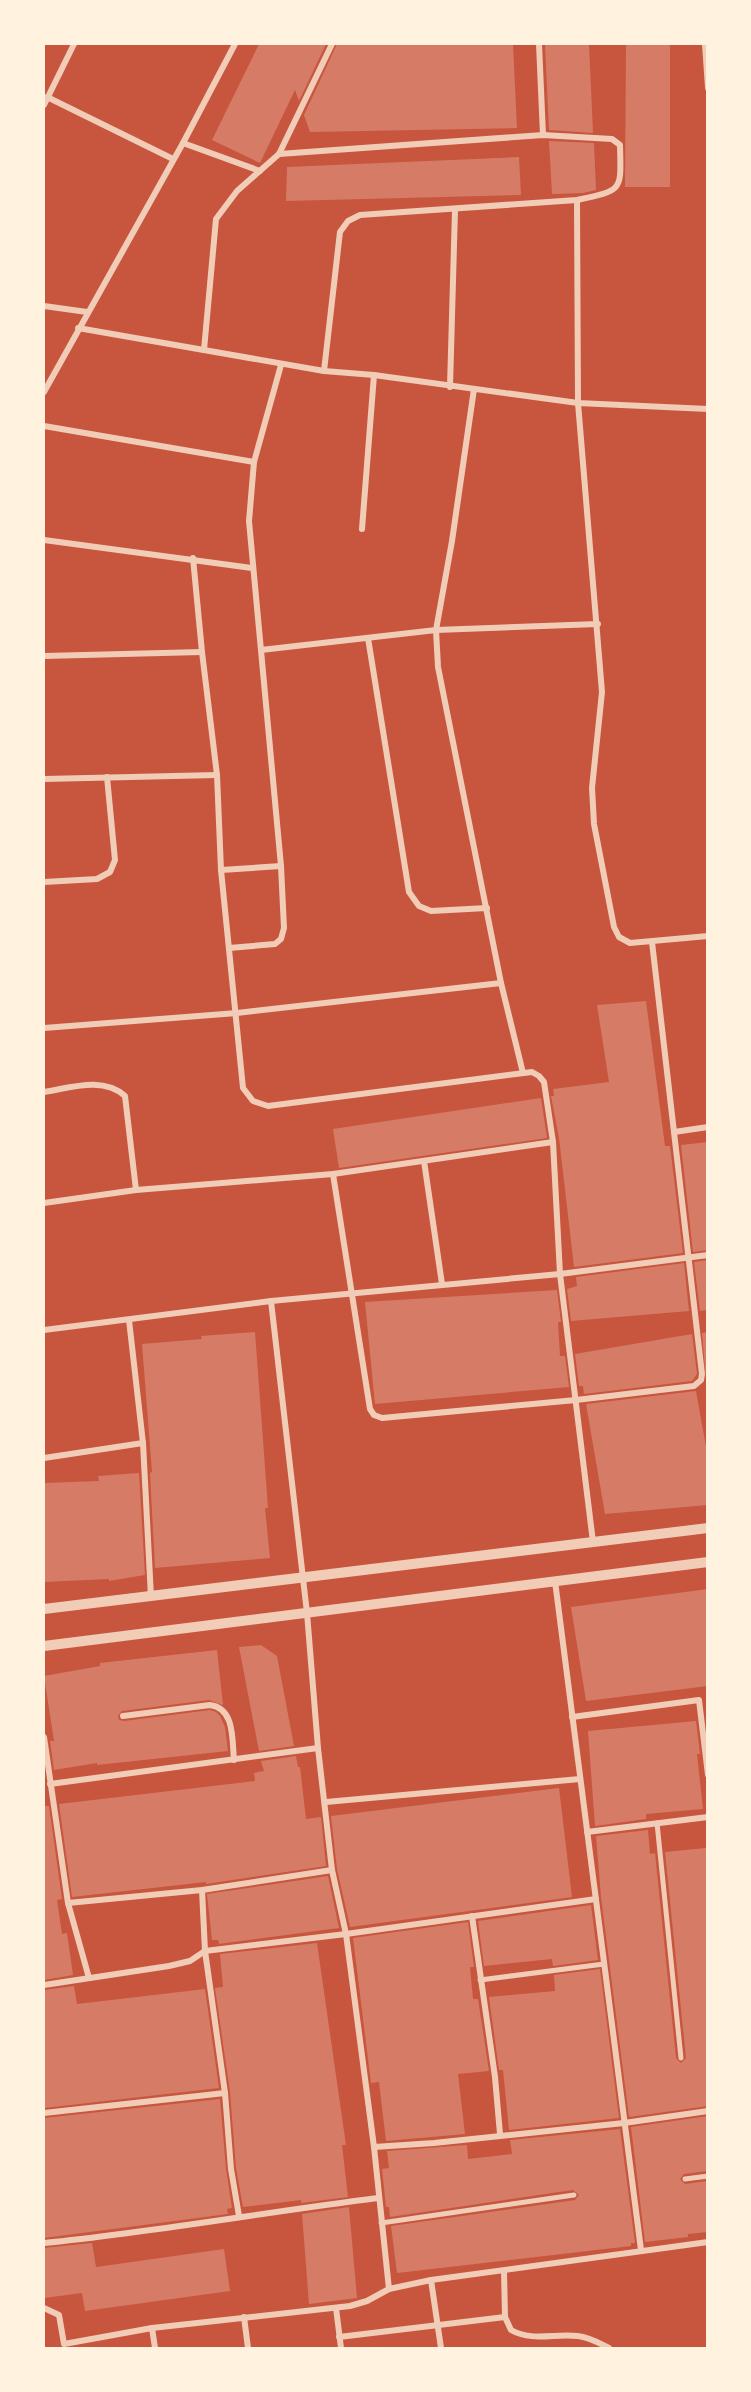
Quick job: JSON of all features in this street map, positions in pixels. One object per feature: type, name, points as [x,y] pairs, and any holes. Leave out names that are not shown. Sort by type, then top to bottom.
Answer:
[{"type":"street","points":[[44,105],[45,97],[74,44]]},
{"type":"street","points":[[44,392],[183,143],[235,44]]},
{"type":"street","points":[[204,350],[216,219],[231,198],[279,154],[332,44]]},
{"type":"street","points":[[539,44],[543,135]]},
{"type":"street","points":[[705,44],[708,88]]},
{"type":"street","points":[[45,97],[173,159]]},
{"type":"street","points":[[279,154],[543,135],[612,139],[620,145],[620,181],[616,189],[609,194],[578,200],[360,215],[348,221],[340,232],[324,371]]},
{"type":"street","points":[[183,143],[260,171]]},
{"type":"street","points":[[578,200],[578,402],[602,692],[593,776],[594,824],[614,927],[619,937],[630,943],[708,936]]},
{"type":"street","points":[[450,387],[455,210]]},
{"type":"street","points":[[44,306],[87,312]]},
{"type":"street","points":[[78,328],[324,371],[375,375],[450,387],[578,402],[708,409]]},
{"type":"street","points":[[229,948],[275,944],[281,939],[284,928],[281,866],[249,521],[254,462],[281,365]]},
{"type":"street","points":[[362,529],[375,375]]},
{"type":"street","points":[[474,389],[452,541],[436,630],[438,667],[501,983],[523,1073]]},
{"type":"street","points":[[44,426],[254,462]]},
{"type":"street","points":[[44,540],[193,558],[252,568]]},
{"type":"street","points":[[193,558],[217,775],[221,870],[243,1088],[253,1101],[268,1106],[532,1072],[544,1082],[553,1142],[560,1274],[593,1542]]},
{"type":"street","points":[[261,650],[436,630],[598,624]]},
{"type":"street","points":[[368,638],[409,892],[419,906],[431,911],[487,908]]},
{"type":"street","points":[[44,656],[202,652]]},
{"type":"street","points":[[44,778],[217,775]]},
{"type":"street","points":[[44,882],[97,879],[110,872],[115,860],[107,777]]},
{"type":"street","points":[[221,870],[281,866]]},
{"type":"street","points":[[333,1174],[370,1409],[374,1415],[382,1418],[576,1400],[694,1386],[702,1374],[652,942]]},
{"type":"street","points":[[44,1028],[237,1013],[501,983]]},
{"type":"street","points":[[44,1092],[106,1084],[116,1088],[125,1096],[136,1190]]},
{"type":"street","points":[[674,1132],[708,1127]]},
{"type":"street","points":[[44,1203],[136,1190],[333,1174],[553,1142]]},
{"type":"street","points":[[424,1161],[442,1284]]},
{"type":"street","points":[[44,1330],[352,1292],[560,1274],[708,1254]]},
{"type":"street","points":[[272,1301],[307,1613],[318,1749],[326,1802],[332,1870],[346,1934],[374,2147],[389,2289]]},
{"type":"street","points":[[129,1320],[143,1443],[151,1596]]},
{"type":"street","points":[[44,1458],[143,1443]]},
{"type":"street","points":[[44,1609],[708,1528]]},
{"type":"street","points":[[44,1646],[708,1562]]},
{"type":"street","points":[[555,1581],[640,2250]]},
{"type":"street","points":[[572,1717],[699,1700],[708,1775]]},
{"type":"street","points":[[123,1716],[210,1705],[220,1707],[229,1719],[234,1760]]},
{"type":"street","points":[[44,1737],[68,1903],[89,1978]]},
{"type":"street","points":[[50,1784],[318,1749]]},
{"type":"street","points":[[326,1802],[580,1779]]},
{"type":"street","points":[[587,1832],[708,1817]]},
{"type":"street","points":[[657,1823],[681,2058]]},
{"type":"street","points":[[68,1903],[202,1890],[332,1870]]},
{"type":"street","points":[[202,1890],[205,1951],[225,2092],[231,2169],[238,2217]]},
{"type":"street","points":[[44,1985],[190,1961],[205,1951],[596,1899]]},
{"type":"street","points":[[472,1916],[501,2134]]},
{"type":"street","points":[[480,1980],[604,1964]]},
{"type":"street","points":[[44,2113],[225,2092]]},
{"type":"street","points":[[374,2147],[624,2123],[708,2111]]},
{"type":"street","points":[[685,2179],[708,2176]]},
{"type":"street","points":[[381,2223],[574,2194]]},
{"type":"street","points":[[44,2243],[125,2235],[378,2198]]},
{"type":"street","points":[[44,2308],[59,2315],[64,2346],[152,2328],[336,2308],[358,2304],[389,2289],[431,2280],[708,2242]]},
{"type":"street","points":[[504,2271],[505,2317],[512,2330],[529,2337],[575,2335],[586,2337],[609,2349]]},
{"type":"street","points":[[431,2280],[441,2349]]},
{"type":"street","points":[[336,2308],[341,2349]]},
{"type":"street","points":[[339,2337],[438,2323],[505,2317]]},
{"type":"street","points":[[244,2318],[248,2349]]},
{"type":"street","points":[[152,2328],[155,2349]]},
{"type":"building","points":[[259,44],[326,44],[299,101],[295,90],[260,163],[212,140]]},
{"type":"building","points":[[337,44],[513,44],[517,128],[310,132],[304,115]]},
{"type":"building","points":[[545,44],[589,44],[593,133],[549,130]]},
{"type":"building","points":[[626,44],[670,44],[670,187],[625,187]]},
{"type":"building","points":[[549,141],[594,143],[596,190],[583,193],[552,194]]},
{"type":"building","points":[[519,157],[521,195],[286,201],[287,167]]},
{"type":"building","points":[[646,1001],[665,1146],[670,1146],[683,1253],[574,1267],[559,1138],[551,1096],[554,1096],[553,1089],[609,1082],[597,1005]]},
{"type":"building","points":[[541,1098],[547,1138],[339,1168],[333,1129]]},
{"type":"building","points":[[708,1142],[708,1250],[693,1252],[681,1145]]},
{"type":"building","points":[[708,1260],[708,1310],[700,1311],[694,1262]]},
{"type":"building","points":[[684,1263],[689,1311],[571,1321],[567,1289],[577,1286],[576,1277]]},
{"type":"building","points":[[557,1290],[561,1322],[558,1322],[560,1356],[565,1356],[569,1387],[375,1404],[365,1302]]},
{"type":"building","points":[[255,1332],[270,1558],[155,1568],[150,1473],[152,1472],[142,1344]]},
{"type":"building","points":[[708,1332],[708,1379],[706,1379],[702,1333]]},
{"type":"building","points":[[692,1334],[697,1374],[692,1381],[584,1394],[583,1386],[579,1386],[575,1354]]},
{"type":"building","points":[[696,1391],[708,1458],[708,1505],[605,1514],[586,1404]]},
{"type":"building","points":[[139,1473],[145,1575],[109,1581],[109,1579],[44,1582],[44,1483],[99,1481],[98,1476]]},
{"type":"building","points":[[708,1589],[708,1686],[586,1701],[571,1607]]},
{"type":"building","points":[[261,1645],[277,1656],[294,1746],[259,1751],[239,1647]]},
{"type":"building","points":[[217,1650],[223,1705],[209,1700],[122,1711],[118,1716],[119,1720],[124,1721],[210,1710],[220,1716],[225,1727],[228,1751],[97,1765],[97,1763],[54,1770],[50,1741],[54,1741],[44,1676],[100,1666],[100,1663]]},
{"type":"building","points":[[696,1721],[703,1809],[646,1814],[646,1819],[595,1826],[588,1731]]},
{"type":"building","points":[[296,1756],[298,1767],[300,1767],[306,1819],[321,1817],[326,1866],[206,1884],[206,1882],[72,1897],[59,1804],[255,1781],[254,1773],[264,1771],[261,1761]]},
{"type":"building","points":[[559,1788],[572,1897],[350,1927],[337,1869],[331,1816]]},
{"type":"building","points":[[44,1806],[49,1806],[62,1899],[57,1900],[62,1934],[67,1933],[73,1975],[44,1980]]},
{"type":"building","points":[[648,1830],[650,1854],[655,1853],[676,2058],[681,2063],[686,2058],[665,1852],[706,1848],[708,2106],[629,2117],[601,1897],[596,1836]]},
{"type":"building","points":[[328,1876],[339,1928],[219,1944],[218,1940],[212,1940],[207,1894]]},
{"type":"building","points":[[591,1905],[598,1960],[553,1966],[552,1959],[484,1966],[478,1921]]},
{"type":"building","points":[[468,1922],[474,1967],[470,1967],[473,1999],[478,1999],[489,2071],[458,2074],[465,2134],[386,2141],[379,2082],[371,2083],[353,1938]]},
{"type":"building","points":[[317,1943],[346,2145],[342,2145],[348,2197],[243,2207],[236,2168],[230,2092],[215,1988],[223,1987],[220,1954]]},
{"type":"building","points":[[600,1969],[619,2118],[509,2130],[503,2070],[499,2070],[489,1997],[555,1991],[554,1975]]},
{"type":"building","points":[[74,1986],[77,2004],[205,1989],[219,2088],[44,2108],[44,1990]]},
{"type":"building","points":[[220,2099],[232,2208],[227,2209],[228,2214],[44,2238],[44,2118]]},
{"type":"building","points":[[708,2116],[708,2171],[684,2174],[680,2179],[685,2184],[708,2181],[708,2232],[688,2234],[688,2237],[645,2242],[631,2127]]},
{"type":"building","points":[[620,2129],[635,2243],[631,2243],[631,2246],[397,2273],[391,2226],[575,2200],[579,2195],[573,2190],[390,2217],[389,2207],[386,2207],[382,2169],[389,2168],[387,2151],[467,2145],[468,2159],[512,2154],[510,2140]]},
{"type":"building","points":[[349,2207],[357,2298],[309,2304],[302,2214]]},
{"type":"building","points":[[92,2243],[96,2267],[224,2249],[230,2291],[85,2311],[82,2293],[44,2298],[44,2248]]}]
